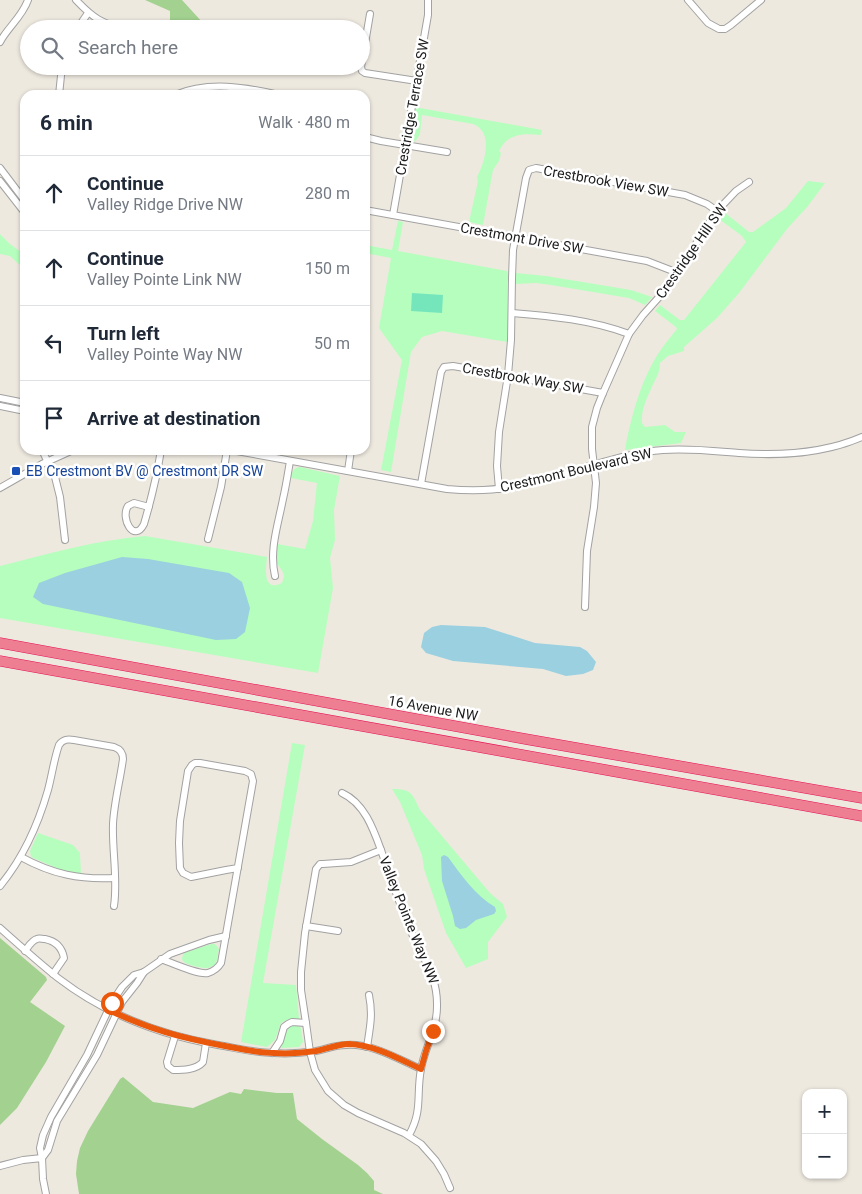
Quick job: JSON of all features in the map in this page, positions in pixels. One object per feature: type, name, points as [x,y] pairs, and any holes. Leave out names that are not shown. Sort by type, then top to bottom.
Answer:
[{"type":"highway","name":"16 Avenue NW","points":[[0,643],[862,798]]},
{"type":"highway","points":[[0,662],[862,816]]},
{"type":"street","points":[[0,42],[23,11],[28,0]]},
{"type":"street","points":[[76,0],[88,13],[101,20]]},
{"type":"street","name":"Crestridge Terrace SW","points":[[393,214],[428,15],[428,0]]},
{"type":"street","points":[[688,0],[708,23],[720,29],[731,26],[761,0]]},
{"type":"street","points":[[83,20],[88,13]]},
{"type":"street","points":[[369,20],[370,14]]},
{"type":"street","points":[[370,73],[417,81]]},
{"type":"street","points":[[60,90],[61,75]]},
{"type":"street","points":[[192,90],[219,86],[252,90]]},
{"type":"street","points":[[370,138],[447,152]]},
{"type":"street","points":[[0,168],[19,194],[14,200]]},
{"type":"street","name":"Crestbrook View SW","points":[[515,236],[526,178],[529,170],[532,168],[685,194],[717,211]]},
{"type":"street","points":[[0,181],[20,208]]},
{"type":"street","name":"Crestridge Hill SW","points":[[585,607],[587,551],[595,495],[592,427],[603,393],[629,334],[669,286],[717,211],[736,190],[749,182]]},
{"type":"street","name":"Crestmont Drive SW","points":[[370,211],[647,261],[678,273]]},
{"type":"street","points":[[499,489],[497,466],[499,432],[508,375],[511,340],[515,236]]},
{"type":"street","points":[[512,313],[605,326],[629,334]]},
{"type":"street","name":"Crestbrook Way SW","points":[[421,484],[441,372],[444,366],[508,375],[603,393]]},
{"type":"street","points":[[0,398],[20,402]]},
{"type":"street","points":[[0,406],[20,410]]},
{"type":"street","name":"Crestmont Boulevard SW","points":[[260,455],[463,490],[499,489],[632,454],[690,449],[765,455],[790,454],[817,451],[862,437]]},
{"type":"street","points":[[45,455],[57,484],[65,540]]},
{"type":"street","points":[[0,488],[61,455]]},
{"type":"street","points":[[149,507],[134,503],[128,506],[125,512],[129,528],[135,531],[142,528],[149,507],[156,480],[160,455]]},
{"type":"street","points":[[208,539],[226,455]]},
{"type":"street","points":[[348,471],[350,455]]},
{"type":"street","points":[[276,576],[272,559],[290,460]]},
{"type":"street","points":[[0,886],[29,842],[41,814],[61,742],[67,739],[114,747],[122,752],[124,759],[113,823],[116,889],[114,906]]},
{"type":"street","points":[[161,959],[202,973],[212,972],[221,963],[238,868],[253,781],[248,772],[245,771],[200,763],[194,764],[189,767],[188,771],[180,821],[180,868],[183,873],[191,877],[238,868]]},
{"type":"street","points":[[342,793],[358,804],[369,821],[381,850]]},
{"type":"street","name":"Valley Pointe Way NW","points":[[381,850],[410,930],[428,964],[436,988],[437,1007],[435,1023],[421,1069],[418,1112],[408,1135],[358,1113],[339,1101],[323,1084],[315,1070],[310,1052],[301,990],[306,926],[318,867],[320,864],[325,863],[347,863],[381,850]]},
{"type":"street","points":[[20,857],[38,866],[65,875],[92,879],[115,878]]},
{"type":"street","points":[[306,926],[338,931]]},
{"type":"street","points":[[0,928],[53,974],[81,994],[116,1014],[144,1026],[206,1043],[272,1053],[310,1052],[346,1044],[367,1047],[421,1069]]},
{"type":"street","points":[[0,1166],[23,1160],[42,1158],[48,1150],[57,1121],[87,1073],[126,996],[144,972],[161,959],[190,946],[226,936]]},
{"type":"street","points":[[25,951],[38,938],[55,943],[64,954],[64,958],[53,974]]},
{"type":"street","points":[[46,1194],[40,1148],[43,1135],[51,1117],[87,1055],[115,997],[134,975],[144,972]]},
{"type":"street","points":[[367,1047],[372,1017],[369,995]]},
{"type":"street","points":[[272,1053],[280,1040],[284,1026],[290,1023],[306,1023]]},
{"type":"street","points":[[176,1036],[167,1062],[168,1066],[173,1070],[196,1067],[201,1064],[206,1043]]},
{"type":"street","points":[[408,1135],[421,1144],[436,1160],[450,1188]]},
{"type":"green space","points":[[145,0],[182,0],[200,20],[170,20],[170,11]]},
{"type":"green space","points":[[417,104],[420,105],[420,108],[542,130],[541,135],[522,134],[511,138],[499,151],[501,153],[499,161],[493,170],[483,225],[469,222],[478,181],[477,177],[485,156],[486,140],[484,134],[480,128],[473,124],[422,115],[420,134],[415,142],[411,135]]},
{"type":"green space","points":[[808,181],[825,183],[808,206],[787,229],[739,293],[717,318],[684,347],[684,351],[668,356],[660,363],[658,373],[644,406],[642,423],[645,427],[665,425],[675,432],[686,432],[681,443],[625,450],[630,424],[643,384],[655,359],[677,329],[655,311],[660,305],[680,320],[684,320],[746,242],[742,236],[719,219],[724,212],[749,232],[753,232],[786,208]]},
{"type":"green space","points":[[398,221],[403,222],[398,251],[507,271],[509,275],[507,283],[507,342],[442,331],[422,337],[411,352],[391,472],[381,470],[402,360],[379,328],[391,258],[370,254],[370,246],[392,250]]},
{"type":"green space","points":[[0,234],[20,251],[20,265],[10,256],[0,254]]},
{"type":"green space","points":[[516,273],[631,290],[652,297],[645,305],[629,298],[551,285],[536,283],[516,284],[514,279]]},
{"type":"green space","points":[[412,293],[443,295],[442,313],[411,311]]},
{"type":"green space","points":[[300,467],[340,476],[334,510],[335,540],[330,558],[333,588],[318,673],[0,618],[0,566],[72,548],[127,538],[145,536],[267,557],[266,573],[268,582],[271,585],[282,583],[284,574],[276,561],[277,544],[305,549],[313,521],[317,483],[291,478],[293,471]]},
{"type":"green space","points":[[292,743],[305,745],[263,983],[296,985],[299,1019],[290,1019],[281,1023],[275,1040],[267,1047],[241,1042]]},
{"type":"green space","points":[[392,789],[411,793],[420,810],[490,893],[503,904],[507,917],[488,942],[488,959],[466,968],[446,933],[424,869],[422,855],[400,802]]},
{"type":"green space","points":[[38,833],[73,845],[80,853],[81,874],[61,870],[31,857],[30,851]]},
{"type":"green space","points":[[0,938],[46,977],[47,980],[30,1002],[65,1026],[46,1062],[17,1108],[0,1125]]},
{"type":"green space","points":[[215,944],[219,949],[216,964],[203,968],[183,961],[184,953]]},
{"type":"green space","points":[[291,1026],[300,1026],[303,1042],[299,1047],[281,1048],[287,1029]]},
{"type":"green space","points":[[123,1077],[153,1102],[193,1108],[230,1092],[241,1094],[244,1089],[293,1093],[297,1119],[358,1165],[374,1181],[374,1190],[383,1194],[79,1194],[76,1174],[80,1148],[88,1131]]},
{"type":"water","points":[[122,557],[148,559],[229,573],[242,582],[250,608],[245,632],[236,639],[216,640],[43,604],[33,597],[39,583],[65,573]]},
{"type":"water","points":[[441,625],[485,627],[535,643],[580,647],[587,651],[596,662],[593,670],[583,674],[566,676],[543,669],[453,661],[426,653],[421,647],[424,633],[432,627]]},
{"type":"water","points":[[444,855],[448,857],[475,891],[495,907],[496,911],[494,914],[476,920],[466,928],[460,929],[455,926],[442,881],[441,857]]},
{"type":"place","name":"EB Crestmont BV @ Crestmont DR SW","points":[[16,471]]},
{"type":"route","points":[[112,1003],[109,1010],[116,1014],[144,1026],[193,1040],[262,1053],[281,1054],[310,1052],[346,1044],[356,1045],[372,1048],[421,1069],[433,1031]]}]
